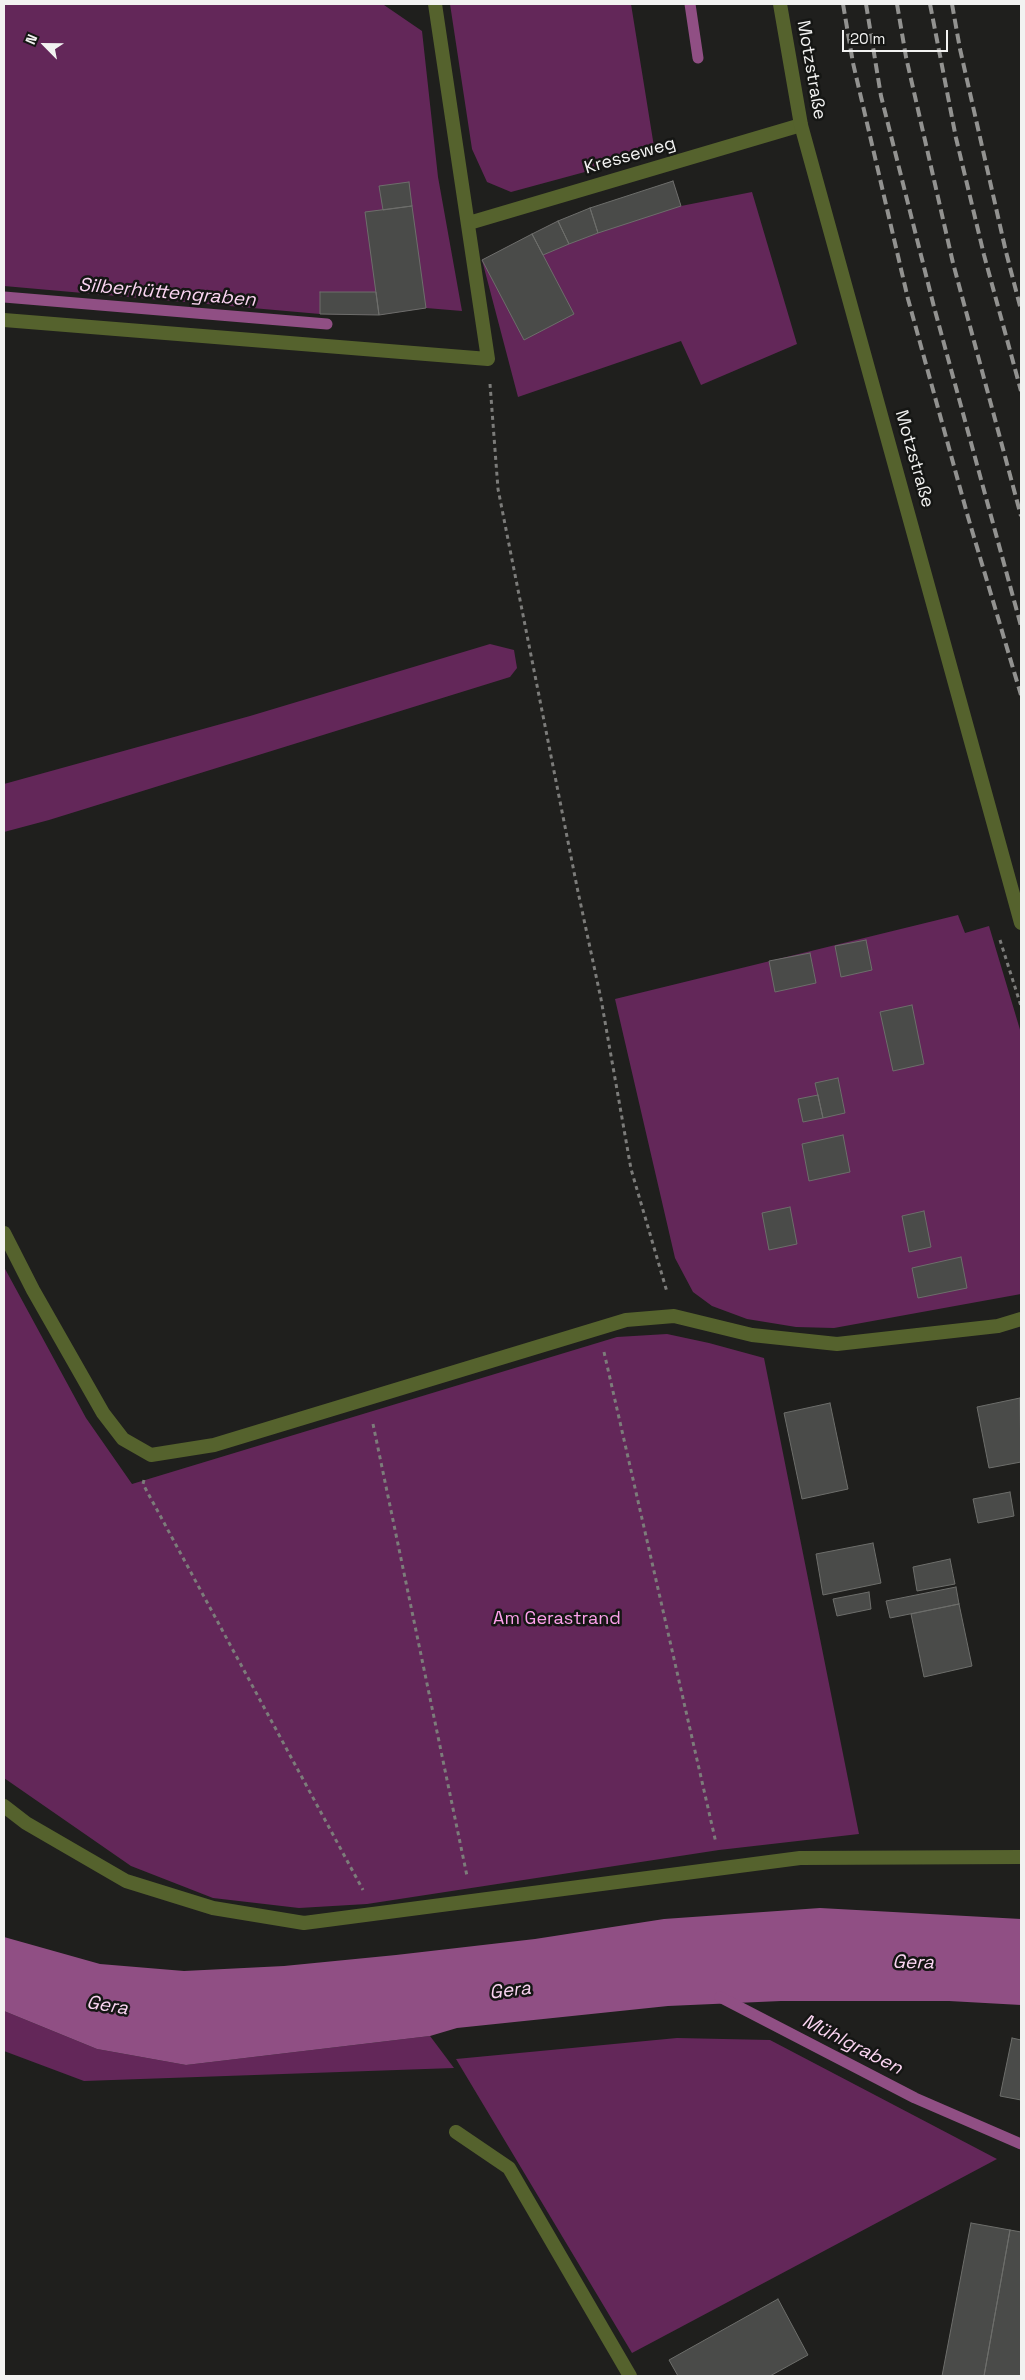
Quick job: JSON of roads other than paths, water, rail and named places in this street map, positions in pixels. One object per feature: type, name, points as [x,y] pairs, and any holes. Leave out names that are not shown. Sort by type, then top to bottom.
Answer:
[{"type":"street","points":[[4,320],[488,359],[435,4]]},
{"type":"street","name":"Motzstraße","points":[[780,4],[802,125],[1021,923]]},
{"type":"street","name":"Kresseweg","points":[[469,223],[802,125]]},
{"type":"street","points":[[4,1233],[33,1290],[103,1414],[123,1439],[151,1455],[214,1445],[626,1320],[674,1316],[752,1335],[837,1344],[998,1326],[1021,1319]]},
{"type":"street","points":[[4,1806],[26,1823],[126,1881],[213,1908],[304,1923],[800,1858],[1021,1857]]},
{"type":"street","points":[[456,2132],[509,2168],[630,2376]]},
{"type":"water","name":"Gera","points":[[820,1908],[1021,1919],[1021,2005],[949,2001],[781,2001],[668,2006],[457,2028],[430,2036],[186,2065],[97,2049],[4,2011],[4,1937],[100,1964],[184,1971],[284,1966],[396,1955],[535,1939],[664,1919]]},
{"type":"waterway","name":"Silberhüttengraben","points":[[690,4],[698,58]]},
{"type":"waterway","name":"Silberhüttengraben","points":[[4,297],[327,324]]},
{"type":"waterway","name":"Mühlgraben","points":[[720,1997],[915,2098],[1021,2144]]},
{"type":"railway","points":[[843,4],[853,63],[908,299],[968,517],[1021,695]]},
{"type":"railway","points":[[866,4],[881,96],[934,307],[1021,626]]},
{"type":"railway","points":[[897,4],[906,57],[953,263],[1021,516]]},
{"type":"railway","points":[[930,4],[956,138],[984,255],[1021,391]]},
{"type":"railway","points":[[952,4],[960,49],[1021,310]]},
{"type":"park label","name":"Am Gerastrand","points":[[557,1619]]}]
